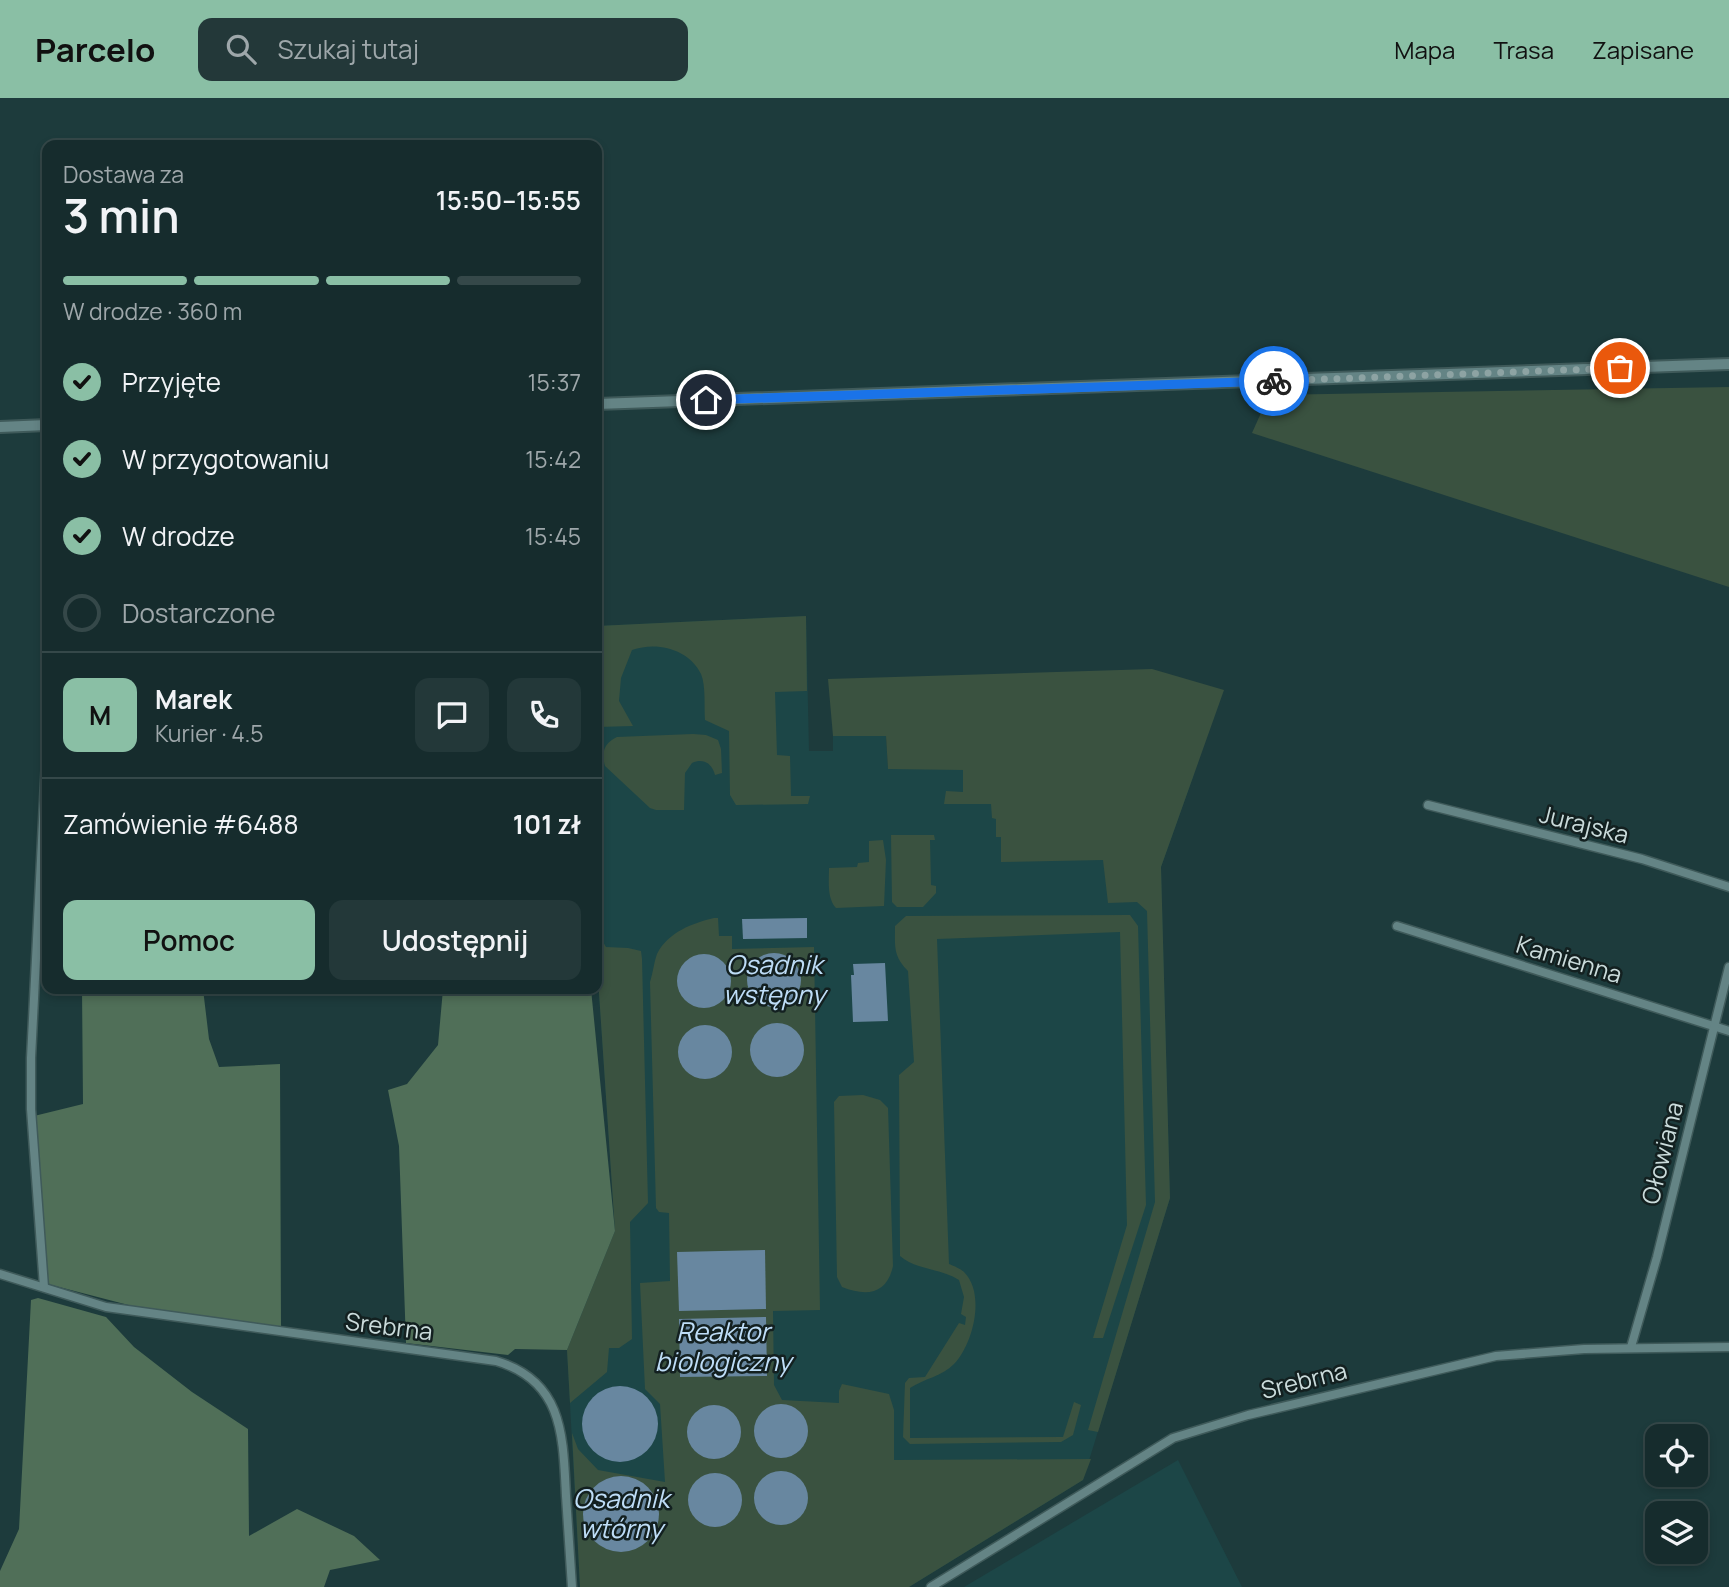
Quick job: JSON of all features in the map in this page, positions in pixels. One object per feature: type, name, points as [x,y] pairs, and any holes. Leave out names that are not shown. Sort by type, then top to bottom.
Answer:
[{"type":"street","points":[[602,404],[1729,364]]},
{"type":"street","points":[[0,427],[42,425]]},
{"type":"street","name":"Jurajska","points":[[1428,805],[1642,859],[1729,887]]},
{"type":"street","points":[[42,840],[31,1109],[44,1287]]},
{"type":"street","name":"Kamienna","points":[[1397,926],[1729,1031]]},
{"type":"street","name":"Ołowiana","points":[[1631,1348],[1657,1257],[1729,967]]},
{"type":"street","name":"Srebrna","points":[[0,1274],[106,1307],[482,1359],[508,1365],[526,1374],[545,1392],[563,1433],[572,1587]]},
{"type":"street","name":"Srebrna","points":[[931,1587],[1173,1438],[1248,1415],[1496,1356],[1631,1348],[1729,1346]]},
{"type":"shaded area","points":[[806,616],[809,751],[833,751],[833,736],[886,736],[888,767],[1194,774],[1161,867],[1170,1198],[1083,1480],[909,1587],[580,1587],[567,1350],[615,1231],[599,994],[602,994],[602,626]]},
{"type":"shaded area","points":[[1178,1460],[1242,1587],[964,1587]]},
{"type":"green space","points":[[1729,387],[1729,587],[1252,433],[1269,395]]},
{"type":"green space","points":[[806,616],[807,691],[775,692],[777,755],[790,756],[791,796],[810,796],[808,804],[736,805],[730,795],[729,731],[705,720],[701,674],[689,658],[671,649],[652,646],[632,650],[621,678],[619,701],[633,726],[602,727],[602,626]]},
{"type":"green space","points":[[1152,669],[1224,690],[1161,867],[1170,1198],[1098,1432],[1088,1430],[1155,1202],[1147,911],[1137,902],[1108,903],[1103,860],[1001,862],[1001,837],[996,837],[996,819],[992,818],[991,804],[944,804],[946,791],[963,792],[963,770],[888,769],[886,736],[833,736],[828,679]]},
{"type":"green space","points":[[693,734],[718,740],[722,773],[715,775],[712,767],[703,761],[692,763],[685,773],[684,810],[650,808],[605,766],[605,749],[609,742],[617,737]]},
{"type":"green space","points":[[891,835],[934,835],[935,840],[930,840],[931,885],[936,886],[936,893],[923,907],[897,907],[892,902]]},
{"type":"green space","points":[[883,840],[886,860],[884,906],[836,908],[830,894],[829,868],[857,867],[858,863],[869,862],[869,841]]},
{"type":"green space","points":[[1130,915],[1138,926],[1146,1205],[1103,1338],[1093,1338],[1127,1225],[1120,932],[937,939],[949,1264],[963,1271],[971,1281],[976,1306],[967,1344],[954,1364],[944,1372],[910,1388],[910,1438],[1063,1437],[1074,1402],[1081,1405],[1073,1435],[1061,1442],[910,1444],[903,1437],[905,1383],[909,1378],[925,1377],[959,1323],[965,1325],[966,1317],[961,1314],[964,1297],[959,1280],[913,1264],[900,1256],[899,1075],[914,1062],[908,971],[897,956],[895,926],[906,916]]},
{"type":"green space","points":[[602,918],[603,942],[606,947],[641,951],[648,1203],[630,1222],[632,1339],[619,1348],[609,1348],[607,1372],[570,1403],[567,1350],[615,1231],[599,994],[602,994]]},
{"type":"green space","points":[[718,918],[719,936],[732,936],[732,949],[814,947],[820,1310],[773,1311],[774,1385],[782,1400],[839,1403],[842,1384],[889,1394],[894,1410],[894,1460],[1091,1459],[1083,1480],[909,1587],[580,1587],[572,1433],[578,1449],[598,1470],[665,1482],[660,1404],[645,1389],[640,1283],[670,1281],[669,1213],[659,1212],[656,1208],[650,982],[657,954],[674,934]]},
{"type":"green space","points":[[82,994],[204,994],[209,1039],[219,1067],[280,1064],[281,1328],[136,1307],[40,1282],[30,1117],[83,1104]]},
{"type":"green space","points":[[443,994],[591,994],[615,1231],[567,1350],[515,1349],[508,1355],[406,1343],[399,1146],[388,1090],[407,1084],[438,1045]]},
{"type":"green space","points":[[863,1095],[880,1100],[888,1108],[893,1266],[881,1288],[868,1292],[842,1287],[837,1277],[834,1102],[839,1096]]},
{"type":"green space","points":[[38,1298],[106,1317],[134,1347],[192,1392],[248,1429],[249,1536],[297,1509],[354,1536],[380,1560],[330,1570],[324,1587],[0,1587],[0,1571],[19,1529],[31,1300]]},
{"type":"water","points":[[807,918],[807,938],[743,939],[742,919]]},
{"type":"water","name":"Osadnik wstępny","points":[[774,953],[793,961],[801,980],[793,999],[774,1007],[755,999],[747,980],[755,961]]},
{"type":"water","name":"Osadnik wstępny","points":[[704,954],[723,962],[731,981],[723,1000],[704,1008],[685,1000],[677,981],[685,962]]},
{"type":"water","points":[[885,963],[888,1021],[853,1022],[853,964]]},
{"type":"water","name":"Osadnik wstępny","points":[[777,1023],[796,1031],[804,1050],[796,1069],[777,1077],[758,1069],[750,1050],[758,1031]]},
{"type":"water","name":"Osadnik wstępny","points":[[705,1025],[724,1033],[732,1052],[724,1071],[705,1079],[686,1071],[678,1052],[686,1033]]},
{"type":"water","name":"Reaktor biologiczny","points":[[765,1250],[766,1309],[679,1311],[677,1252]]},
{"type":"water","name":"Reaktor biologiczny","points":[[766,1317],[767,1376],[680,1377],[679,1319]]},
{"type":"water","name":"Osadnik wtórny","points":[[620,1386],[634,1389],[647,1397],[655,1410],[658,1424],[655,1438],[647,1451],[634,1459],[620,1462],[606,1459],[593,1451],[585,1438],[582,1424],[585,1410],[593,1397],[606,1389]]},
{"type":"water","points":[[781,1404],[800,1412],[808,1431],[800,1450],[781,1458],[762,1450],[754,1431],[762,1412]]},
{"type":"water","name":"Osadnik wtórny","points":[[714,1405],[733,1413],[741,1432],[733,1451],[714,1459],[695,1451],[687,1432],[695,1413]]},
{"type":"water","points":[[781,1471],[800,1479],[808,1498],[800,1517],[781,1525],[762,1517],[754,1498],[762,1479]]},
{"type":"water","name":"Osadnik wtórny","points":[[715,1473],[734,1481],[742,1500],[734,1519],[715,1527],[696,1519],[688,1500],[696,1481]]},
{"type":"water","name":"Osadnik wtórny","points":[[621,1476],[635,1479],[648,1487],[656,1500],[659,1514],[656,1528],[648,1541],[635,1549],[621,1552],[607,1549],[594,1541],[586,1528],[583,1514],[586,1500],[594,1487],[607,1479]]},
{"type":"way so far","points":[[1274,381],[1620,368]]},
{"type":"route","points":[[706,400],[1274,381]]}]
